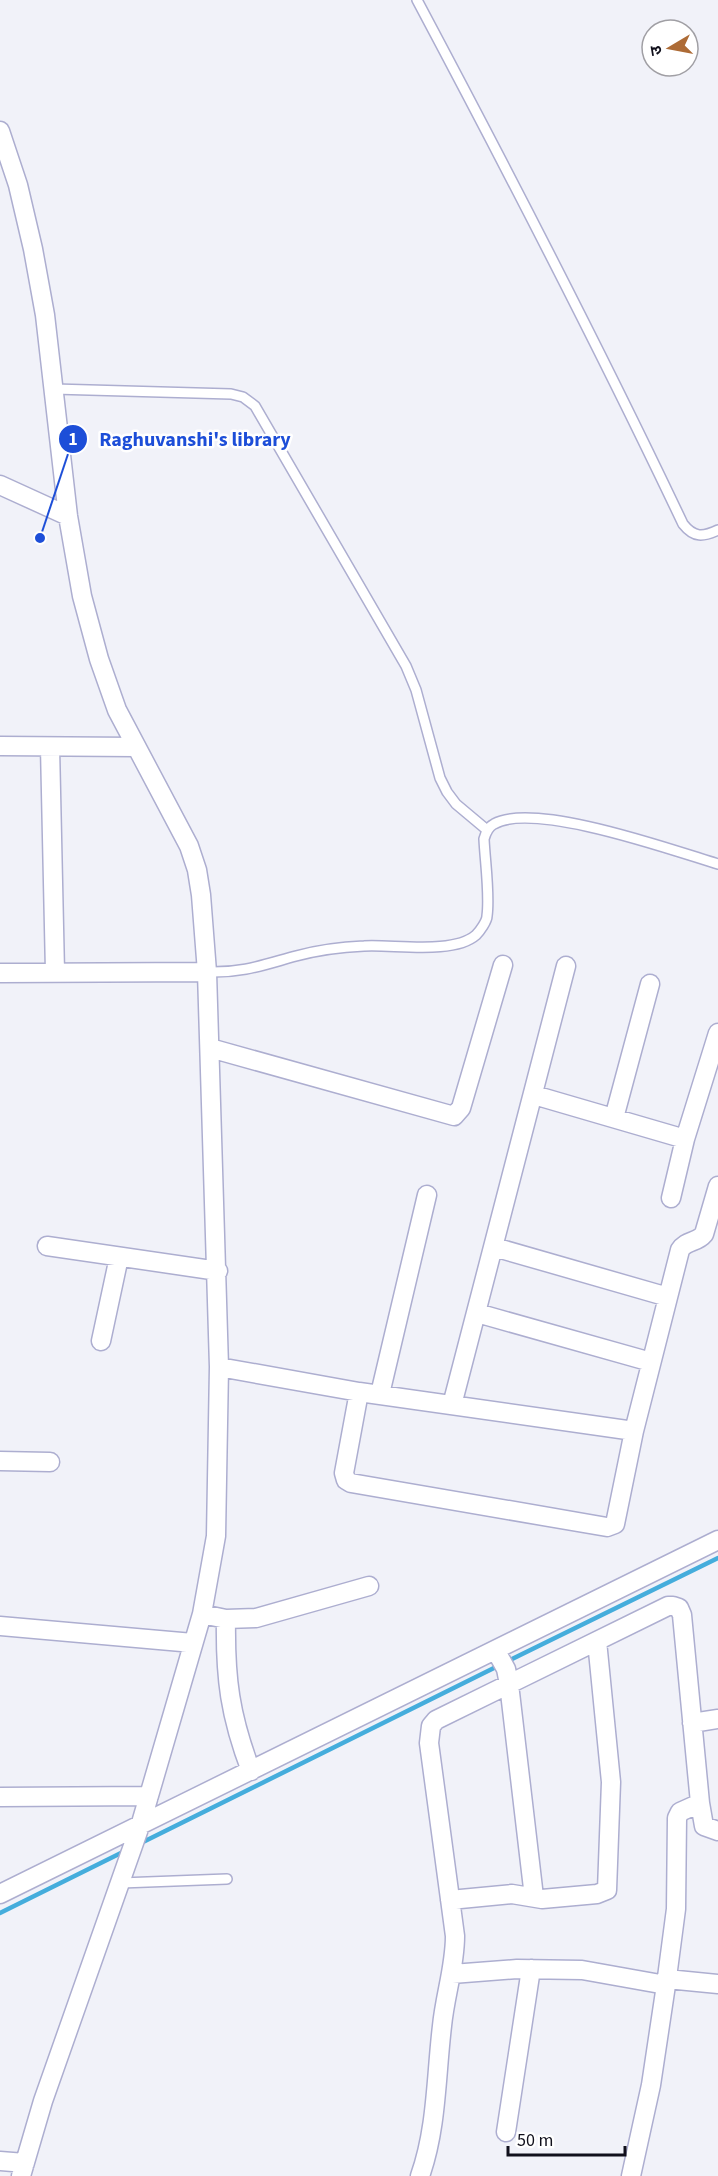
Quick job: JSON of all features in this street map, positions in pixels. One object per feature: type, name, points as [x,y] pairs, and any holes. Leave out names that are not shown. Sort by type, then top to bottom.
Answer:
[{"type":"street","points":[[0,131],[18,184],[45,315],[68,516],[82,596],[99,659],[117,710],[189,846],[197,870],[207,972],[218,1271],[219,1366],[216,1536],[202,1614],[139,1828],[43,2101],[23,2169],[0,2161]]},
{"type":"street","points":[[0,485],[68,516]]},
{"type":"street","points":[[0,747],[136,747]]},
{"type":"street","points":[[50,747],[55,972]]},
{"type":"street","points":[[210,1048],[454,1116],[461,1108],[503,964]]},
{"type":"street","points":[[452,1405],[566,966]]},
{"type":"street","points":[[0,973],[207,972]]},
{"type":"street","points":[[615,1118],[650,984]]},
{"type":"street","points":[[671,1198],[685,1139],[718,1033]]},
{"type":"street","points":[[534,1095],[685,1139]]},
{"type":"street","points":[[359,1392],[344,1473],[346,1480],[433,1498],[608,1527],[615,1524],[634,1431],[680,1250],[685,1244],[699,1239],[704,1234],[718,1186]]},
{"type":"street","points":[[380,1395],[427,1196]]},
{"type":"street","points":[[47,1246],[218,1271]]},
{"type":"street","points":[[494,1247],[668,1297]]},
{"type":"street","points":[[101,1341],[119,1257]]},
{"type":"street","points":[[477,1313],[651,1362]]},
{"type":"street","points":[[219,1366],[359,1392],[634,1431]]},
{"type":"street","points":[[0,1461],[50,1462]]},
{"type":"street","points":[[420,2176],[430,2144],[442,2023],[452,1974],[455,1935],[429,1743],[431,1726],[503,1666],[718,1540]]},
{"type":"street","points":[[202,1614],[226,1619],[256,1618],[369,1586]]},
{"type":"street","points":[[0,1893],[139,1828],[251,1771],[503,1666],[597,1641],[668,1606],[679,1608],[682,1615],[704,1826],[718,1831]]},
{"type":"street","points":[[226,1619],[225,1661],[228,1689],[240,1742],[251,1771]]},
{"type":"street","points":[[0,1626],[193,1643]]},
{"type":"street","points":[[450,1900],[512,1894],[542,1899],[597,1894],[607,1890],[610,1782],[597,1641]]},
{"type":"street","points":[[503,1666],[534,1897]]},
{"type":"street","points":[[692,1723],[718,1719]]},
{"type":"street","points":[[0,1797],[148,1796]]},
{"type":"street","points":[[632,2176],[651,2085],[667,1982],[676,1909],[677,1818],[680,1812],[700,1803]]},
{"type":"street","points":[[452,1974],[531,1969],[582,1970],[667,1982],[718,1984]]},
{"type":"street","points":[[506,2132],[531,1969]]},
{"type":"lane","points":[[417,0],[530,214],[634,420],[683,524],[690,533],[699,536],[718,530]]},
{"type":"lane","points":[[54,389],[231,394],[243,397],[255,406],[406,666],[416,690],[440,778],[447,792],[465,812],[487,830]]},
{"type":"lane","points":[[207,972],[231,973],[247,970],[332,948],[439,946],[459,943],[476,935],[488,918],[484,839],[492,824],[503,820],[536,818],[599,828],[718,864]]},
{"type":"lane","points":[[123,1877],[227,1879]]},
{"type":"waterway","points":[[508,1661],[718,1558]]},
{"type":"waterway","points":[[139,1844],[500,1665]]},
{"type":"waterway","points":[[0,1913],[127,1850]]},
{"type":"place","name":"Raghuvanshi's library","points":[[40,538]]}]
